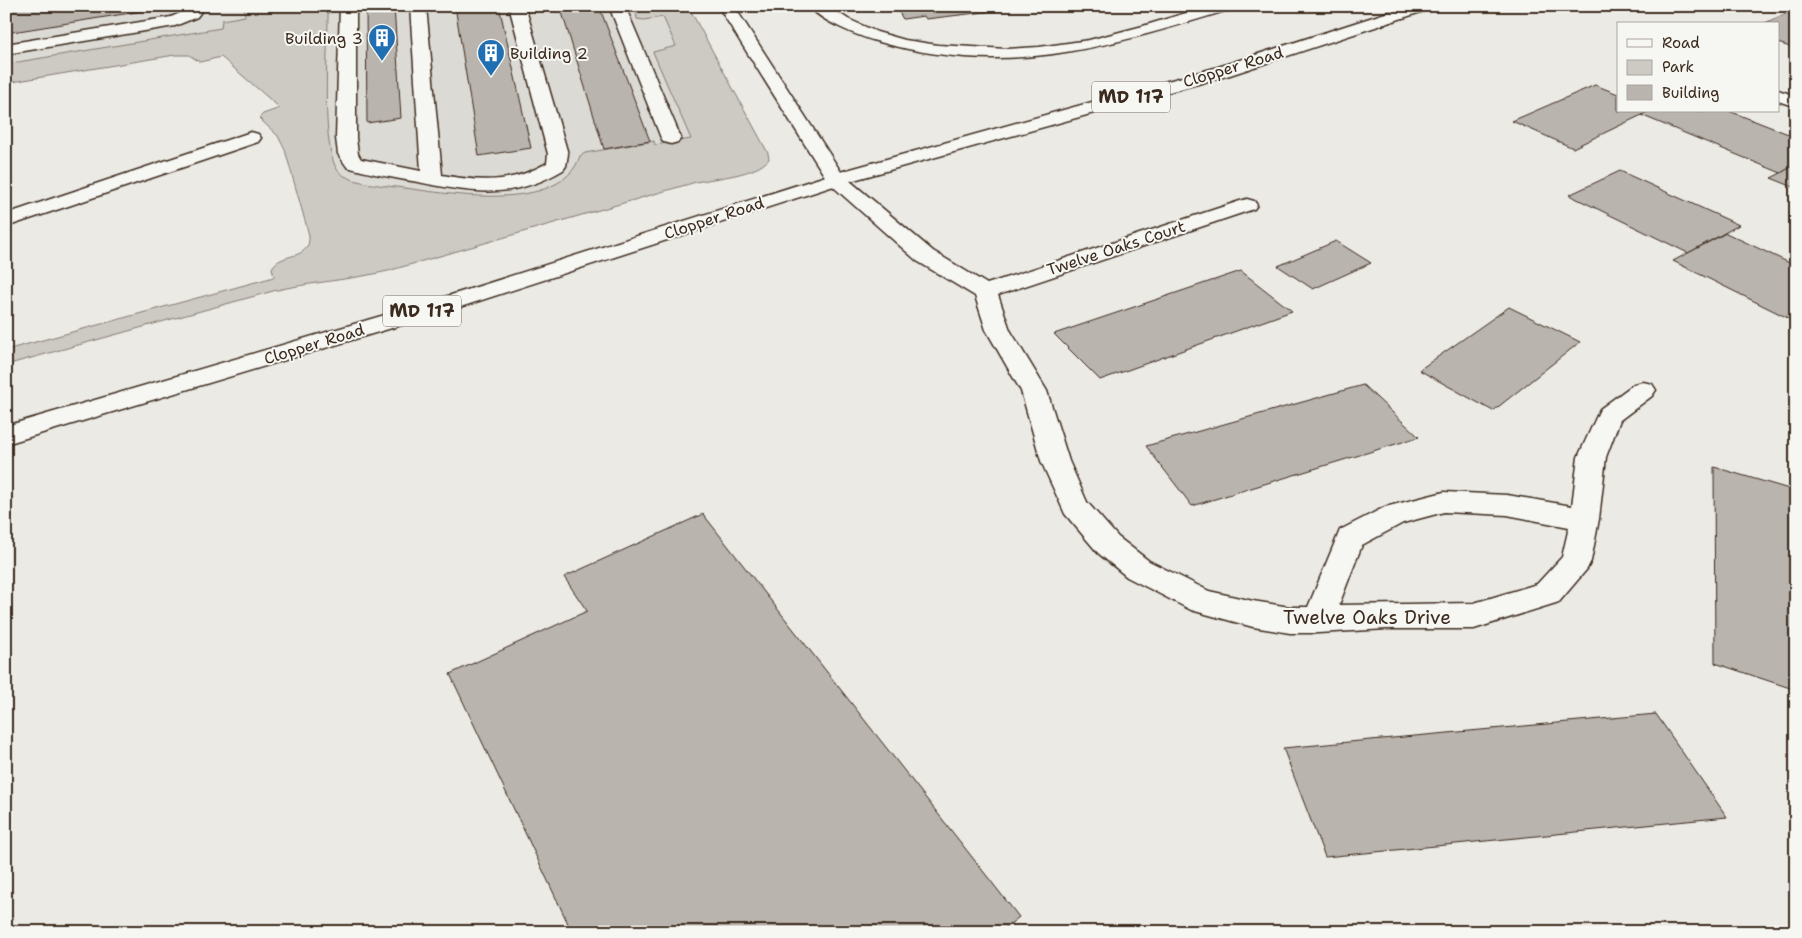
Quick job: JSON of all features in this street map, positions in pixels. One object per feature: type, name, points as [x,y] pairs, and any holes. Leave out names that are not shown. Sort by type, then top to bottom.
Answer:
[{"type":"street","points":[[6,49],[168,22],[191,14],[197,6]]},
{"type":"street","points":[[348,6],[346,138],[348,154],[354,163],[478,188],[524,183],[538,178],[556,166],[558,154],[517,6]]},
{"type":"street","points":[[418,6],[432,179]]},
{"type":"street","points":[[617,6],[671,138]]},
{"type":"street","points":[[726,6],[836,179],[924,256],[985,292]]},
{"type":"street","points":[[817,6],[827,15],[850,27],[912,47],[996,54],[1035,53],[1070,48],[1226,6]]},
{"type":"street","name":"Clopper Road","points":[[6,435],[437,307],[836,179],[1224,71],[1424,6]]},
{"type":"street","points":[[1780,96],[1796,102]]},
{"type":"street","points":[[6,221],[251,138]]},
{"type":"street","name":"Twelve Oaks Court","points":[[985,292],[1247,205]]},
{"type":"street","name":"Twelve Oaks Drive","points":[[985,292],[998,330],[1034,391],[1055,461],[1075,506],[1108,545],[1138,569],[1202,601],[1253,614],[1290,620],[1387,616],[1474,616],[1548,593],[1576,561],[1585,519],[1592,457],[1609,416],[1643,390]]},
{"type":"street","points":[[1318,620],[1350,538],[1396,514],[1444,502],[1507,505],[1585,519]]},
{"type":"shaded area","points":[[6,6],[682,6],[755,156],[312,279],[293,24],[6,74]]},
{"type":"green space","points":[[244,6],[328,6],[326,93],[329,141],[333,160],[339,172],[361,182],[475,196],[502,196],[528,193],[551,186],[569,174],[580,156],[585,153],[654,141],[655,145],[691,139],[653,52],[676,46],[663,17],[644,20],[637,19],[636,11],[643,6],[688,6],[768,153],[769,159],[755,169],[746,172],[696,182],[388,271],[273,291],[6,365],[6,350],[274,277],[272,268],[276,263],[301,253],[305,249],[309,235],[285,150],[278,136],[259,118],[263,114],[280,108],[221,57],[200,62],[189,55],[175,55],[6,83],[6,64],[221,28],[222,20],[245,16]]},
{"type":"building","points":[[6,6],[149,6],[149,10],[6,33]]},
{"type":"building","name":"Building 3","points":[[366,6],[394,6],[401,118],[367,123]]},
{"type":"building","name":"Building 2","points":[[455,6],[499,6],[531,148],[479,156]]},
{"type":"building","points":[[560,6],[599,6],[650,141],[604,149]]},
{"type":"building","points":[[895,6],[1010,6],[1000,7],[1002,10],[926,19],[924,16],[903,19]]},
{"type":"building","points":[[1796,9],[1796,49],[1780,44],[1780,22],[1767,22]]},
{"type":"building","points":[[1595,85],[1617,94],[1617,112],[1648,112],[1573,148],[1512,121]]},
{"type":"building","points":[[1648,112],[1732,112],[1796,137],[1796,164],[1781,173],[1641,115]]},
{"type":"building","points":[[1796,164],[1796,188],[1771,178],[1781,173]]},
{"type":"building","points":[[1620,171],[1739,225],[1688,253],[1569,195]]},
{"type":"building","points":[[1726,233],[1796,266],[1796,322],[1673,261]]},
{"type":"building","points":[[1336,241],[1371,263],[1313,289],[1278,266]]},
{"type":"building","points":[[1241,271],[1292,311],[1100,380],[1054,334]]},
{"type":"building","points":[[1509,307],[1580,342],[1493,411],[1419,370]]},
{"type":"building","points":[[1363,385],[1419,437],[1192,506],[1146,446]]},
{"type":"building","points":[[1714,467],[1796,491],[1796,690],[1715,663]]},
{"type":"building","points":[[703,514],[1019,917],[1000,932],[572,932],[450,674],[587,611],[564,577]]},
{"type":"building","points":[[1656,714],[1727,817],[1325,857],[1283,748]]},
{"type":"place","name":"Building 3","points":[[382,62]]},
{"type":"place","name":"Building 2","points":[[491,77]]}]
